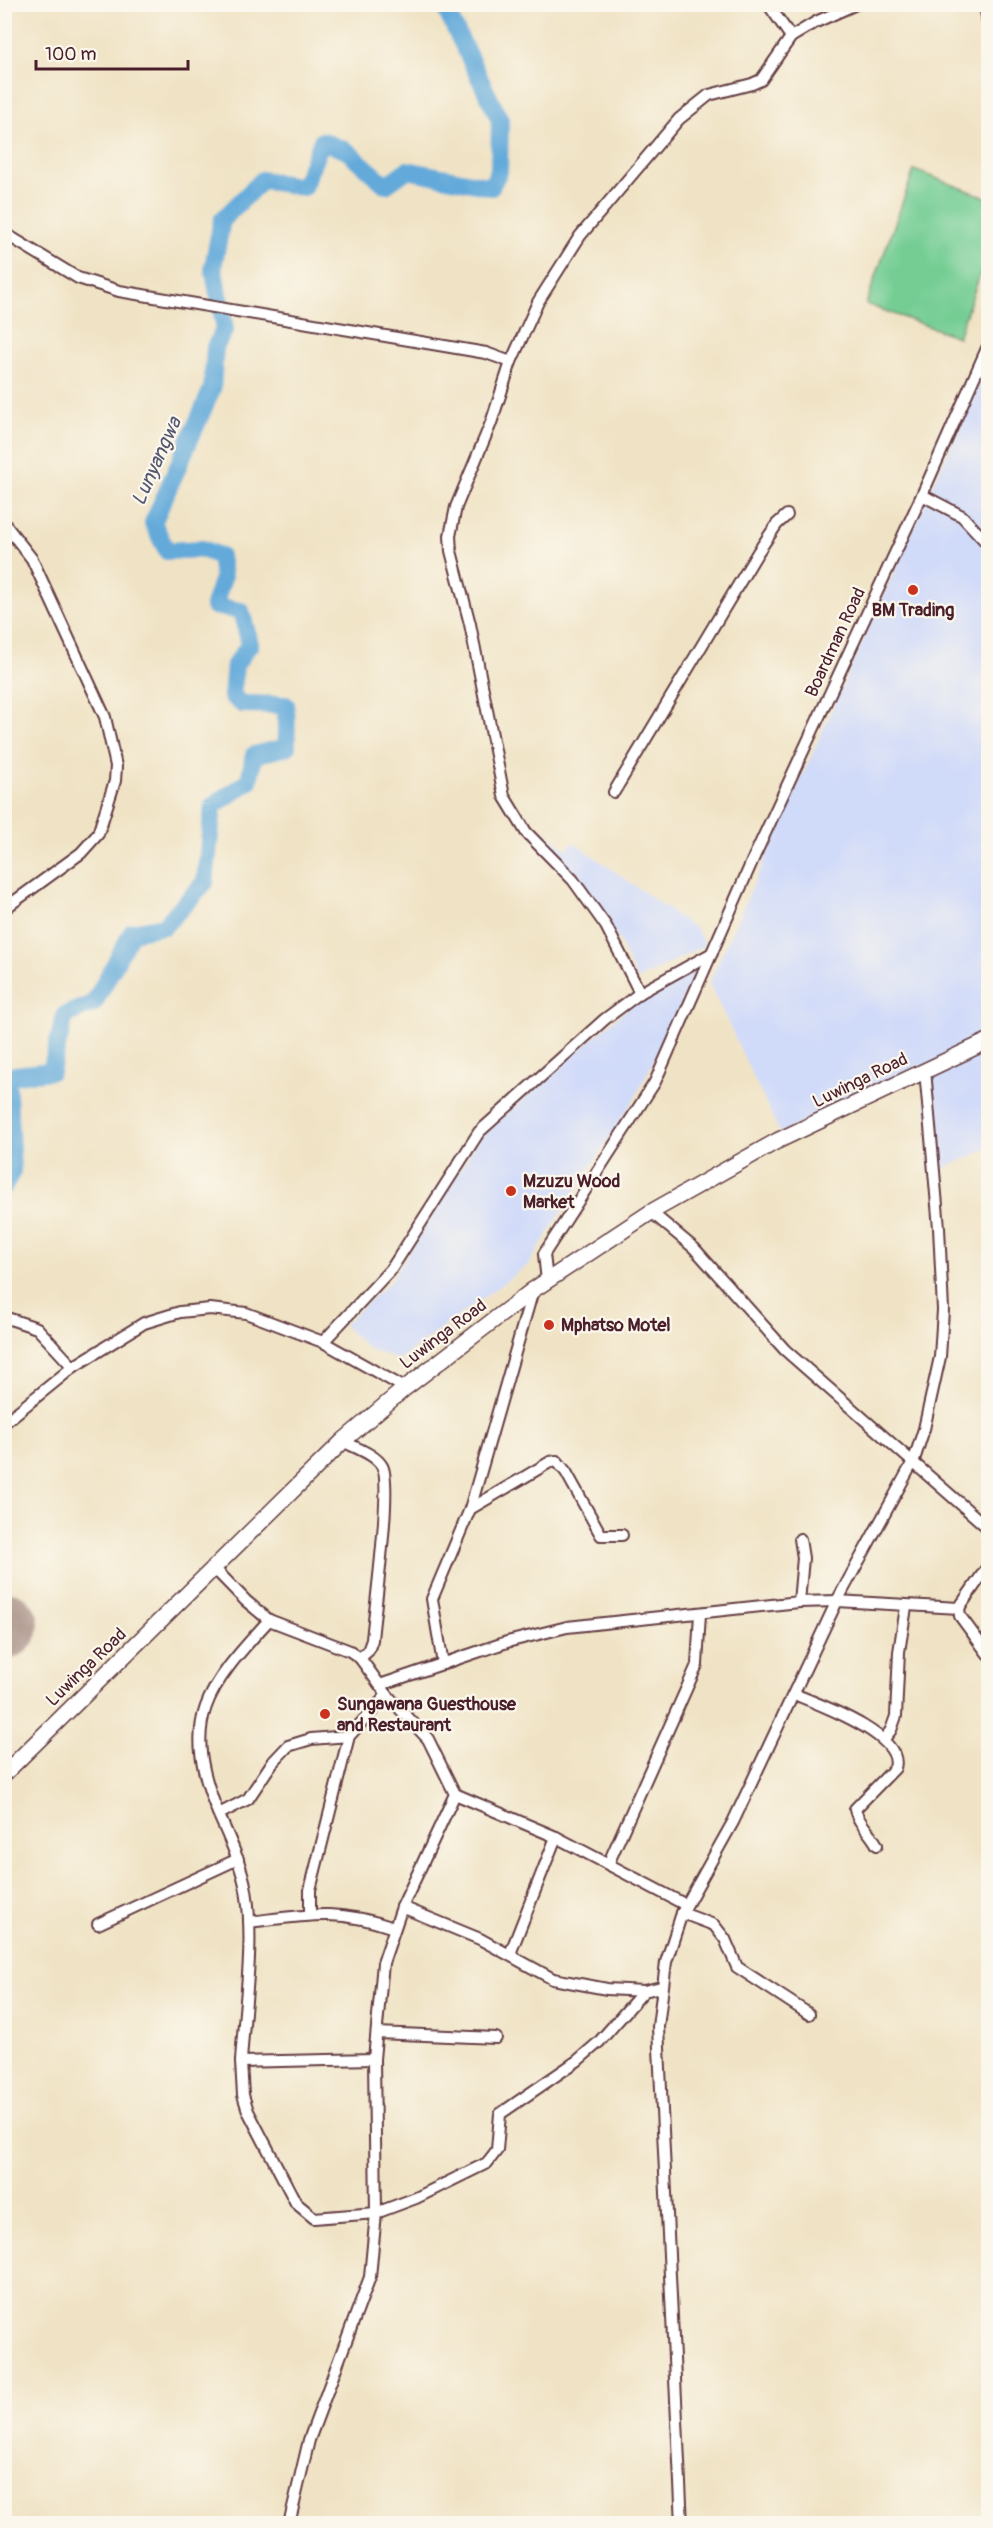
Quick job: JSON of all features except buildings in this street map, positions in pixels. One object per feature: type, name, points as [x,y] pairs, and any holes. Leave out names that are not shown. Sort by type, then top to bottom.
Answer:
[{"type":"highway","name":"Luwinga Road","points":[[4,1774],[343,1441],[405,1388],[533,1290],[651,1212],[777,1141],[988,1041]]},
{"type":"street","points":[[768,4],[791,37]]},
{"type":"street","points":[[639,993],[606,926],[573,880],[526,832],[504,796],[470,624],[451,551],[450,536],[456,507],[491,423],[511,362],[538,302],[580,236],[654,147],[693,105],[709,95],[761,80],[791,37],[816,22],[856,4]]},
{"type":"street","points":[[986,4],[988,24]]},
{"type":"street","points":[[4,233],[78,278],[119,291],[486,353],[511,362]]},
{"type":"street","name":"Boardman Road","points":[[547,1281],[544,1254],[655,1082],[988,346]]},
{"type":"street","points":[[922,495],[962,516],[988,544]]},
{"type":"street","points":[[614,792],[640,744],[758,552],[777,524],[787,515]]},
{"type":"street","points":[[4,523],[32,559],[105,717],[116,766],[116,781],[98,834],[81,853],[4,909]]},
{"type":"street","points":[[323,1342],[392,1268],[479,1132],[605,1019],[639,993],[713,952]]},
{"type":"street","points":[[682,2523],[658,2027],[661,1987],[674,1934],[684,1909],[733,1822],[837,1601],[914,1460],[931,1403],[943,1333],[939,1228],[925,1070]]},
{"type":"street","points":[[651,1212],[694,1248],[785,1350],[914,1460],[988,1528]]},
{"type":"street","points":[[443,1664],[432,1599],[470,1509],[533,1290]]},
{"type":"street","points":[[4,1423],[73,1367],[144,1323],[180,1312],[210,1310],[246,1313],[323,1342],[405,1388]]},
{"type":"street","points":[[4,1317],[37,1328],[73,1367]]},
{"type":"street","points":[[343,1441],[376,1459],[385,1474],[372,1640],[368,1651],[360,1659]]},
{"type":"street","points":[[470,1509],[549,1462],[556,1461],[566,1472],[601,1535],[622,1535]]},
{"type":"street","points":[[799,1602],[803,1558],[800,1539]]},
{"type":"street","points":[[988,1566],[959,1608],[960,1616],[988,1654]]},
{"type":"street","points":[[213,1567],[246,1601],[269,1620],[283,1628],[350,1651],[360,1659],[383,1690],[428,1739],[455,1794],[609,1862],[714,1925],[725,1939],[737,1967],[808,2014]]},
{"type":"street","points":[[310,1915],[310,1890],[349,1736],[383,1690],[443,1664],[507,1642],[567,1627],[799,1602],[837,1601],[906,1607],[959,1608]]},
{"type":"street","points":[[884,1739],[891,1730],[896,1716],[899,1652],[906,1607]]},
{"type":"street","points":[[609,1862],[697,1665],[700,1614]]},
{"type":"street","points":[[269,1620],[227,1668],[210,1695],[203,1716],[200,1754],[207,1786],[238,1859],[245,1887],[249,1922],[241,2062],[243,2095],[248,2111],[296,2203],[314,2218],[376,2213],[416,2198],[487,2163],[497,2150],[500,2114],[577,2061],[599,2042],[644,1991]]},
{"type":"street","points":[[795,1694],[828,1708],[884,1739],[895,1757],[895,1768],[855,1809],[856,1816],[870,1832],[877,1845]]},
{"type":"street","points":[[219,1814],[248,1799],[272,1763],[288,1746],[311,1739],[349,1736]]},
{"type":"street","points":[[289,2523],[309,2440],[370,2277],[376,2213],[374,2059],[383,1963],[402,1907],[455,1794]]},
{"type":"street","points":[[510,1954],[556,1837]]},
{"type":"street","points":[[98,1924],[238,1859]]},
{"type":"street","points":[[402,1907],[510,1954],[553,1979],[573,1984],[644,1991],[661,1987]]},
{"type":"street","points":[[249,1922],[310,1915],[346,1914],[364,1917],[394,1928]]},
{"type":"street","points":[[377,2032],[496,2038]]},
{"type":"street","points":[[241,2062],[374,2059]]},
{"type":"shaded area","points":[[988,363],[988,1148],[937,1172],[920,1065],[780,1133],[709,983]]},
{"type":"shaded area","points":[[541,829],[567,849],[573,842],[697,930],[705,945],[637,980],[619,940],[589,895],[534,841]]},
{"type":"shaded area","name":"Mzuzu Wood Market","points":[[700,966],[636,1096],[528,1265],[398,1360],[367,1348],[343,1325],[390,1282],[481,1136],[630,1006]]},
{"type":"green space","points":[[914,170],[988,198],[988,252],[958,337],[866,304]]},
{"type":"waterway","name":"Lunyangwa","points":[[4,1186],[12,1171],[7,1076],[51,1071],[65,1015],[94,1003],[132,932],[164,926],[205,882],[213,806],[249,781],[254,755],[287,747],[286,705],[242,704],[232,696],[235,665],[250,644],[241,611],[214,606],[223,577],[220,556],[202,549],[167,551],[153,523],[212,389],[215,347],[225,329],[213,267],[222,220],[262,180],[303,187],[322,141],[347,151],[386,185],[407,170],[491,187],[499,171],[500,120],[443,4]]},
{"type":"place","name":"BM Trading","points":[[913,590]]},
{"type":"place","name":"Mzuzu Wood Market","points":[[511,1191]]},
{"type":"place","name":"Mphatso Motel","points":[[549,1325]]},
{"type":"place","name":"Sungawana Guesthouse and Restaurant","points":[[325,1714]]}]
